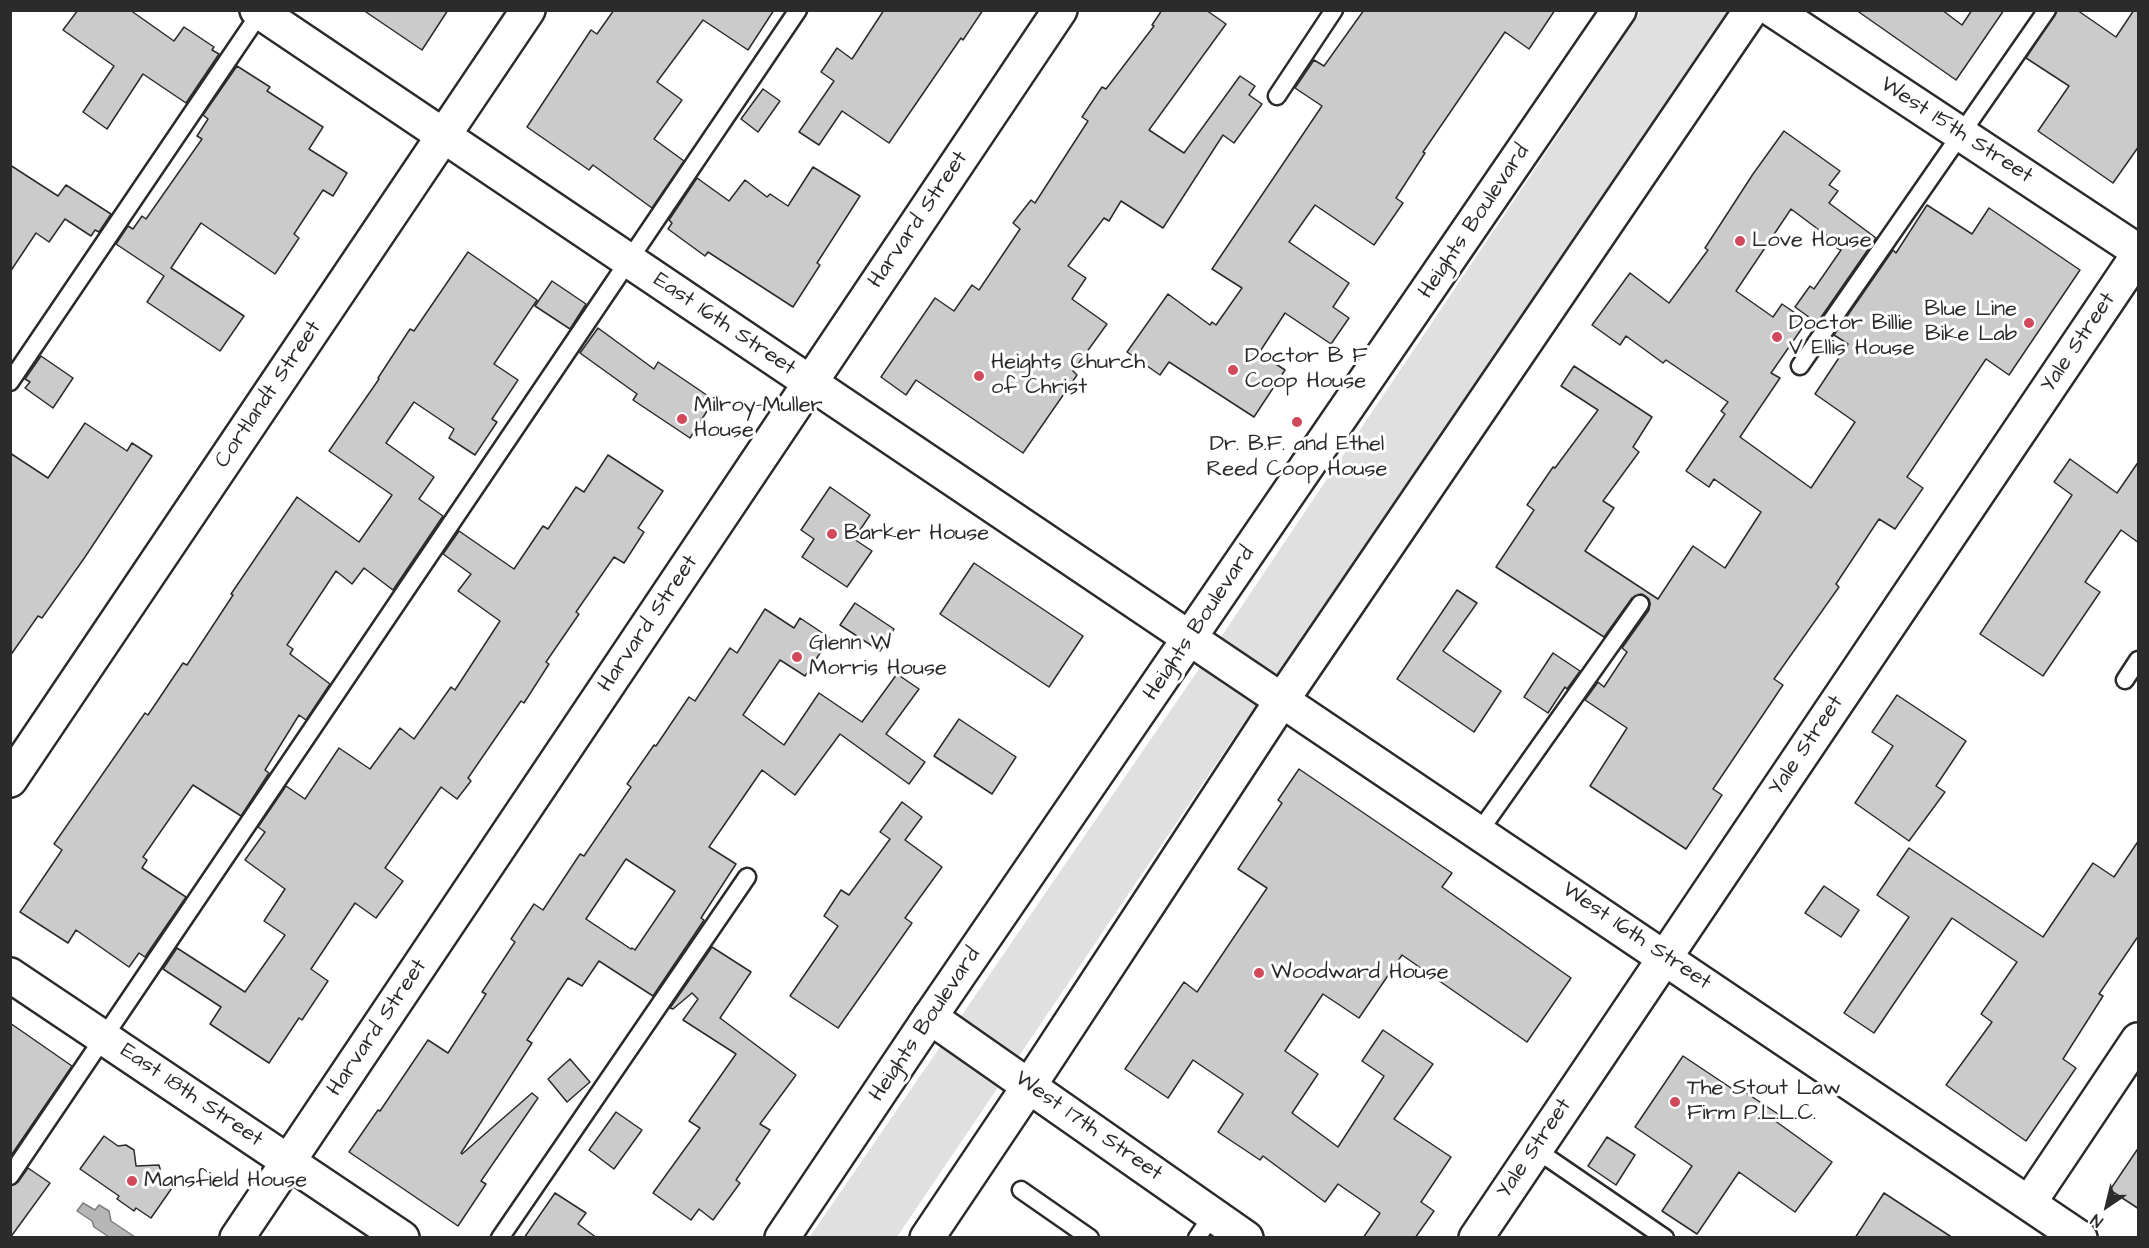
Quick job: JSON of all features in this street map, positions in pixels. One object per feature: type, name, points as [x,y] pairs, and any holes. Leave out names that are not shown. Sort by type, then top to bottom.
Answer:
[{"type":"street","name":"Cortlandt Street","points":[[10,780],[528,10]]},
{"type":"street","name":"Harvard Street","points":[[237,1238],[1060,10]]},
{"type":"street","name":"Heights Boulevard","points":[[782,1238],[930,1017],[1619,10]]},
{"type":"street","points":[[927,1238],[1282,700],[1751,10]]},
{"type":"street","name":"West 15th Street","points":[[1773,10],[2139,250]]},
{"type":"street","name":"East 16th Street","points":[[260,11],[1191,638]]},
{"type":"street","name":"Yale Street","points":[[1476,1238],[2139,255]]},
{"type":"street","name":"West 16th Street","points":[[1191,638],[2080,1238]]},
{"type":"street","name":"East 18th Street","points":[[10,975],[402,1238]]},
{"type":"street","name":"West 17th Street","points":[[930,1017],[1029,1086],[1205,1226],[1246,1238]]},
{"type":"street","points":[[2029,1203],[2139,1040]]},
{"type":"lane","points":[[10,1176],[798,10]]},
{"type":"lane","points":[[1277,96],[1334,10]]},
{"type":"lane","points":[[1800,366],[2047,10]]},
{"type":"lane","points":[[10,382],[260,11]]},
{"type":"lane","points":[[1479,831],[1640,604]]},
{"type":"lane","points":[[2125,680],[2139,660]]},
{"type":"lane","points":[[500,1238],[747,877]]},
{"type":"lane","points":[[1535,1149],[1665,1238]]},
{"type":"lane","points":[[1021,1190],[1090,1238]]},
{"type":"shaded area","points":[[1641,11],[1732,11],[1239,730],[897,1237],[809,1238],[1225,631]]},
{"type":"shaded area","points":[[83,1203],[95,1210],[99,1205],[109,1211],[111,1221],[135,1237],[109,1237],[77,1211]]},
{"type":"building","points":[[78,10],[130,10],[174,41],[184,27],[214,47],[212,50],[219,54],[186,103],[143,74],[107,129],[83,112],[114,66],[63,30]]},
{"type":"building","points":[[363,10],[448,10],[422,50]]},
{"type":"building","points":[[614,10],[774,10],[748,50],[703,20],[657,82],[682,100],[654,139],[684,161],[652,208],[593,165],[589,170],[527,127],[591,30],[597,34]]},
{"type":"building","points":[[884,10],[983,10],[963,40],[961,38],[889,143],[842,111],[819,145],[799,132],[834,81],[821,72],[837,48],[852,59]]},
{"type":"building","points":[[1162,10],[1206,10],[1226,24],[1149,130],[1184,153],[1240,76],[1255,86],[1249,95],[1262,104],[1234,143],[1223,135],[1163,228],[1121,201],[1109,221],[1104,218],[1068,266],[1086,278],[1072,299],[1107,324],[1073,371],[1077,375],[1023,453],[916,380],[906,395],[881,377],[935,298],[954,311],[972,285],[979,290],[1020,229],[1013,223],[1031,200],[1035,203],[1088,121],[1082,117],[1102,87],[1106,89],[1154,26],[1152,25]]},
{"type":"building","points":[[1364,10],[1555,10],[1529,49],[1505,32],[1423,152],[1425,153],[1396,198],[1403,203],[1374,245],[1315,205],[1289,242],[1349,283],[1333,307],[1349,318],[1331,344],[1285,313],[1259,353],[1285,370],[1254,417],[1169,362],[1160,375],[1127,352],[1168,294],[1210,325],[1212,322],[1216,325],[1242,288],[1212,269],[1322,106],[1295,88],[1314,60],[1324,66]]},
{"type":"building","points":[[1856,10],[1942,10],[1962,25],[1972,10],[2004,10],[1956,80]]},
{"type":"building","points":[[2057,10],[2077,10],[2116,37],[2134,10],[2139,10],[2139,146],[2113,183],[2038,131],[2069,86],[2026,58]]},
{"type":"building","points":[[237,66],[270,87],[267,91],[323,127],[309,149],[347,173],[333,196],[323,190],[294,234],[299,238],[275,274],[201,223],[171,268],[244,316],[220,351],[147,302],[164,276],[116,244],[128,226],[133,229],[142,216],[146,219],[202,139],[197,136],[208,119],[203,115]]},
{"type":"building","points":[[763,89],[780,101],[758,132],[741,119]]},
{"type":"building","points":[[1784,131],[1840,171],[1829,185],[1838,191],[1829,203],[1876,238],[1817,323],[1795,307],[1810,286],[1814,289],[1841,250],[1837,248],[1839,245],[1791,209],[1736,291],[1773,317],[1782,304],[1807,321],[1771,373],[1780,378],[1740,437],[1811,488],[1855,422],[1815,394],[1848,344],[1834,335],[1893,250],[1896,253],[1927,205],[1972,234],[1989,208],[2080,270],[2009,375],[1986,359],[1907,477],[1923,488],[1895,529],[1879,519],[1836,584],[1839,587],[1774,679],[1783,685],[1713,789],[1722,795],[1686,849],[1590,786],[1627,728],[1585,700],[1598,682],[1604,687],[1627,652],[1622,648],[1649,610],[1649,599],[1642,594],[1632,598],[1604,637],[1496,567],[1534,510],[1527,505],[1553,467],[1555,468],[1598,410],[1561,386],[1574,366],[1652,417],[1633,447],[1639,452],[1603,501],[1614,508],[1585,551],[1658,599],[1693,546],[1725,568],[1761,512],[1714,479],[1709,487],[1686,471],[1725,414],[1721,411],[1728,402],[1666,360],[1663,363],[1626,336],[1620,345],[1592,325],[1630,273],[1669,303],[1708,250],[1705,248]]},
{"type":"building","points":[[10,165],[58,196],[66,185],[111,214],[99,232],[95,230],[91,236],[65,219],[49,242],[36,233],[10,272]]},
{"type":"building","points":[[813,167],[860,196],[817,263],[820,265],[793,307],[708,252],[705,256],[668,229],[672,223],[669,220],[697,178],[729,201],[745,180],[767,197],[770,194],[788,206]]},
{"type":"building","points":[[468,252],[537,300],[494,364],[518,380],[492,419],[497,422],[475,455],[449,438],[454,429],[414,402],[386,443],[434,477],[419,499],[443,516],[393,590],[364,568],[352,584],[336,571],[287,645],[293,649],[290,654],[330,684],[306,720],[299,715],[265,770],[269,773],[241,816],[193,785],[143,857],[147,860],[142,868],[186,897],[145,957],[139,953],[129,967],[76,930],[68,943],[20,912],[62,850],[54,844],[145,713],[148,715],[183,663],[187,665],[233,595],[231,594],[297,497],[359,542],[392,495],[329,451],[379,379],[410,329],[414,331]]},
{"type":"building","points":[[552,281],[586,304],[570,329],[535,306]]},
{"type":"building","points":[[598,328],[654,369],[658,362],[714,400],[690,438],[633,400],[637,394],[580,353]]},
{"type":"building","points":[[41,356],[73,378],[53,408],[25,388],[30,382],[25,379]]},
{"type":"building","points":[[85,423],[127,451],[132,443],[152,456],[42,618],[38,616],[10,656],[10,453],[48,478]]},
{"type":"building","points":[[608,455],[663,491],[638,528],[644,532],[624,563],[614,557],[576,612],[579,614],[546,662],[549,664],[524,703],[521,701],[468,778],[471,781],[457,799],[441,787],[385,868],[403,881],[376,918],[355,903],[311,969],[328,981],[302,1020],[299,1018],[269,1063],[210,1024],[221,1007],[163,969],[177,948],[245,992],[285,935],[264,921],[285,889],[245,860],[265,832],[258,827],[286,786],[305,799],[339,748],[370,769],[400,728],[414,739],[451,687],[455,690],[500,621],[458,591],[471,574],[443,554],[459,531],[514,569],[543,526],[548,529],[576,487],[584,492]]},
{"type":"building","points":[[2070,459],[2117,493],[2139,461],[2139,543],[2121,530],[2085,582],[2100,592],[2043,676],[1980,634],[2072,495],[2054,482]]},
{"type":"building","name":"Barker House","points":[[830,487],[870,515],[854,539],[872,551],[847,587],[802,557],[814,539],[801,530]]},
{"type":"building","points":[[974,563],[1083,636],[1049,687],[940,614]]},
{"type":"building","points":[[1457,590],[1477,603],[1443,651],[1501,691],[1474,732],[1397,679]]},
{"type":"building","points":[[855,603],[894,629],[880,651],[840,625]]},
{"type":"building","points":[[765,609],[794,628],[800,618],[830,638],[805,676],[780,660],[743,715],[784,745],[819,693],[862,722],[897,674],[919,689],[886,734],[925,762],[909,784],[840,734],[795,795],[762,770],[709,847],[736,864],[701,918],[704,920],[653,996],[599,961],[582,986],[568,978],[527,1040],[532,1043],[461,1153],[532,1093],[538,1098],[481,1181],[486,1184],[458,1226],[349,1152],[428,1040],[448,1053],[486,994],[482,992],[515,942],[511,939],[534,904],[543,910],[580,854],[584,856],[631,787],[627,784],[689,697],[695,701],[730,648],[737,653]],"holes":[[[626,859],[675,891],[635,950],[586,919]]]},
{"type":"building","points":[[1553,653],[1580,671],[1567,689],[1565,687],[1548,713],[1524,697]]},
{"type":"building","points":[[1897,695],[1966,741],[1936,786],[1945,792],[1909,841],[1855,803],[1893,746],[1872,732]]},
{"type":"building","points":[[959,719],[1016,757],[992,794],[934,756]]},
{"type":"building","points":[[1299,769],[1452,873],[1442,887],[1571,978],[1527,1042],[1402,955],[1359,1018],[1323,994],[1285,1051],[1318,1074],[1292,1113],[1338,1147],[1384,1076],[1362,1061],[1383,1030],[1433,1064],[1394,1119],[1451,1157],[1421,1202],[1434,1211],[1415,1238],[1363,1238],[1380,1213],[1338,1184],[1325,1202],[1263,1156],[1260,1160],[1218,1132],[1243,1094],[1193,1060],[1168,1098],[1125,1069],[1184,982],[1197,992],[1267,888],[1238,869],[1282,803],[1278,800]]},
{"type":"building","points":[[902,802],[922,817],[905,840],[942,867],[905,918],[912,923],[838,1028],[790,996],[838,926],[824,916],[841,890],[849,895],[890,839],[880,832]]},
{"type":"building","points":[[2139,840],[2139,935],[2099,994],[2103,996],[2063,1059],[2076,1068],[2026,1141],[1946,1085],[1992,1022],[1981,1014],[2017,962],[1952,918],[1874,1033],[1844,1013],[1909,917],[1877,895],[1909,848],[2043,937],[2093,863],[2114,877]]},
{"type":"building","points":[[1824,886],[1859,910],[1841,937],[1805,913]]},
{"type":"building","points":[[712,947],[751,972],[720,1018],[796,1075],[760,1124],[770,1130],[736,1180],[740,1183],[713,1220],[699,1209],[691,1220],[653,1193],[700,1128],[689,1121],[736,1054],[683,1020],[698,999],[692,993],[673,1009],[670,1008]]},
{"type":"building","points":[[10,1023],[72,1066],[10,1157]]},
{"type":"building","points":[[1683,1056],[1731,1088],[1733,1084],[1778,1114],[1774,1120],[1832,1162],[1795,1212],[1739,1172],[1697,1234],[1662,1211],[1692,1166],[1635,1127]]},
{"type":"building","points":[[570,1059],[590,1082],[567,1102],[548,1079]]},
{"type":"building","points":[[616,1112],[642,1130],[614,1169],[589,1150]]},
{"type":"building","name":"Mansfield House","points":[[104,1136],[118,1146],[126,1145],[134,1150],[136,1166],[159,1165],[162,1176],[174,1185],[151,1218],[136,1208],[134,1211],[117,1199],[119,1196],[80,1169]]},
{"type":"building","points":[[1607,1137],[1635,1155],[1616,1185],[1588,1166]]},
{"type":"building","points":[[2139,1147],[2139,1209],[2110,1190]]},
{"type":"building","points":[[28,1168],[50,1183],[10,1238],[10,1186],[18,1182]]},
{"type":"building","points":[[555,1193],[586,1213],[578,1224],[597,1238],[524,1238]]},
{"type":"building","points":[[1884,1193],[1953,1238],[1855,1238]]},
{"type":"place","name":"Love House","points":[[1740,241]]},
{"type":"place","name":"Blue Line Bike Lab","points":[[2029,323]]},
{"type":"place","name":"Doctor Billie V Ellis House","points":[[1777,337]]},
{"type":"place","name":"Doctor B F Coop House","points":[[1233,370]]},
{"type":"place","name":"Heights Church of Christ","points":[[979,376]]},
{"type":"place","name":"Milroy-Muller House","points":[[682,419]]},
{"type":"place","name":"Dr. B.F. and Ethel Reed Coop House","points":[[1297,422]]},
{"type":"place","name":"Barker House","points":[[832,534]]},
{"type":"place","name":"Glenn W Morris House","points":[[797,657]]},
{"type":"place","name":"Woodward House","points":[[1259,973]]},
{"type":"place","name":"The Stout Law Firm P.L.L.C.","points":[[1675,1102]]},
{"type":"place","name":"Mansfield House","points":[[132,1181]]}]
